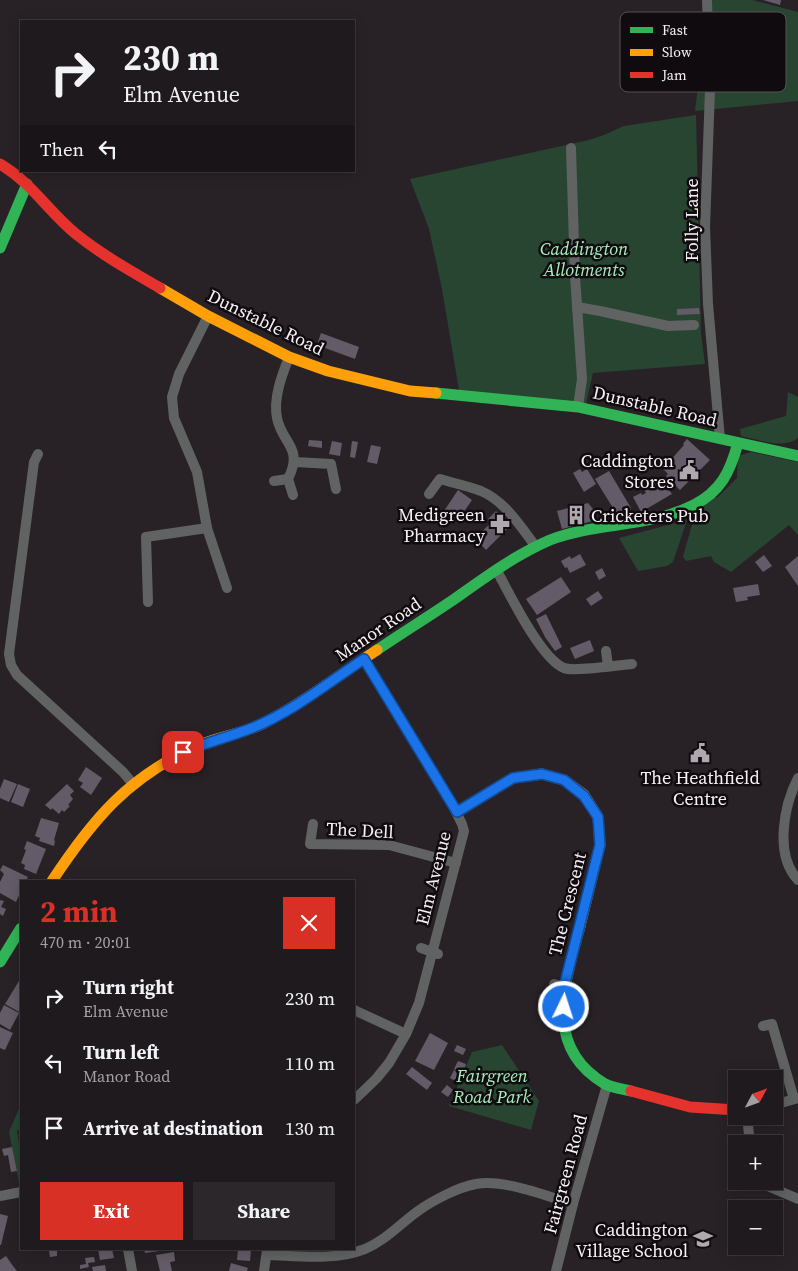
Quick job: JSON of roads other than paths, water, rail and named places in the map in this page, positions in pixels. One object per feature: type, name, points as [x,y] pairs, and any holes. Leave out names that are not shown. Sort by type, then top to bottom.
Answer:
[{"type":"street","name":"Folly Lane","points":[[710,92],[705,228],[708,304],[720,439]]},
{"type":"street","points":[[571,148],[577,307],[582,379],[578,406]]},
{"type":"street","name":"Dunstable Road","points":[[0,164],[12,171],[27,184],[75,233],[110,259],[208,316],[289,357],[328,371],[410,391],[578,406],[798,456]]},
{"type":"street","points":[[0,248],[27,184]]},
{"type":"street","points":[[577,307],[668,326],[694,324]]},
{"type":"street","points":[[208,316],[179,374],[172,397],[174,418],[196,472],[207,528],[227,588]]},
{"type":"street","points":[[289,357],[282,376],[276,406],[278,424],[293,453],[294,462],[288,479],[293,495]]},
{"type":"street","name":"Manor Road","points":[[53,880],[85,831],[107,806],[133,784],[183,752],[252,728],[280,714],[496,571],[552,539],[692,507],[723,482],[732,465],[738,443]]},
{"type":"street","points":[[38,454],[34,462],[9,654],[11,665],[17,676],[133,784]]},
{"type":"street","points":[[294,462],[331,464],[336,489]]},
{"type":"street","points":[[274,481],[288,479]]},
{"type":"street","points":[[429,494],[440,479],[482,492],[500,503],[519,523],[536,547]]},
{"type":"street","points":[[144,526],[148,602]]},
{"type":"street","points":[[146,537],[207,528]]},
{"type":"street","points":[[496,571],[541,646],[550,658],[564,668],[632,664]]},
{"type":"street","points":[[606,651],[608,666]]},
{"type":"street","name":"Elm Avenue","points":[[355,1099],[376,1079],[389,1063],[406,1034],[419,1003],[430,951],[464,831],[457,812],[364,659]]},
{"type":"street","name":"The Crescent","points":[[457,812],[513,778],[542,774],[564,780],[584,796],[598,817],[600,845],[565,987],[564,1026],[573,1054],[590,1073],[607,1086],[690,1107],[728,1109]]},
{"type":"street","points":[[798,778],[784,821],[785,856],[787,864],[798,880]]},
{"type":"street","name":"The Dell","points":[[313,824],[310,844],[389,845],[456,863]]},
{"type":"street","points":[[0,962],[20,930]]},
{"type":"street","points":[[355,1010],[406,1034]]},
{"type":"street","points":[[771,1024],[796,1099],[783,1103]]},
{"type":"street","name":"Fairgreen Road","points":[[556,1271],[607,1086]]},
{"type":"street","points":[[264,1271],[267,1252],[336,1257],[365,1249],[386,1238],[418,1211],[451,1193],[476,1184],[500,1183],[573,1204]]},
{"type":"street","points":[[779,1190],[798,1200]]},
{"type":"street","points":[[0,1196],[20,1192]]},
{"type":"street","points":[[128,1250],[132,1271]]},
{"type":"place","name":"Caddington Stores","points":[[689,470]]},
{"type":"place","name":"Cricketers Pub","points":[[576,515]]},
{"type":"place","name":"Medigreen Pharmacy","points":[[500,524]]},
{"type":"place","name":"The Heathfield Centre","points":[[700,753]]},
{"type":"place","name":"Caddington Village School","points":[[703,1239]]},
{"type":"park label","name":"Caddington Allotments","points":[[584,258]]},
{"type":"park label","name":"Fairgreen Road Park","points":[[492,1085]]}]
